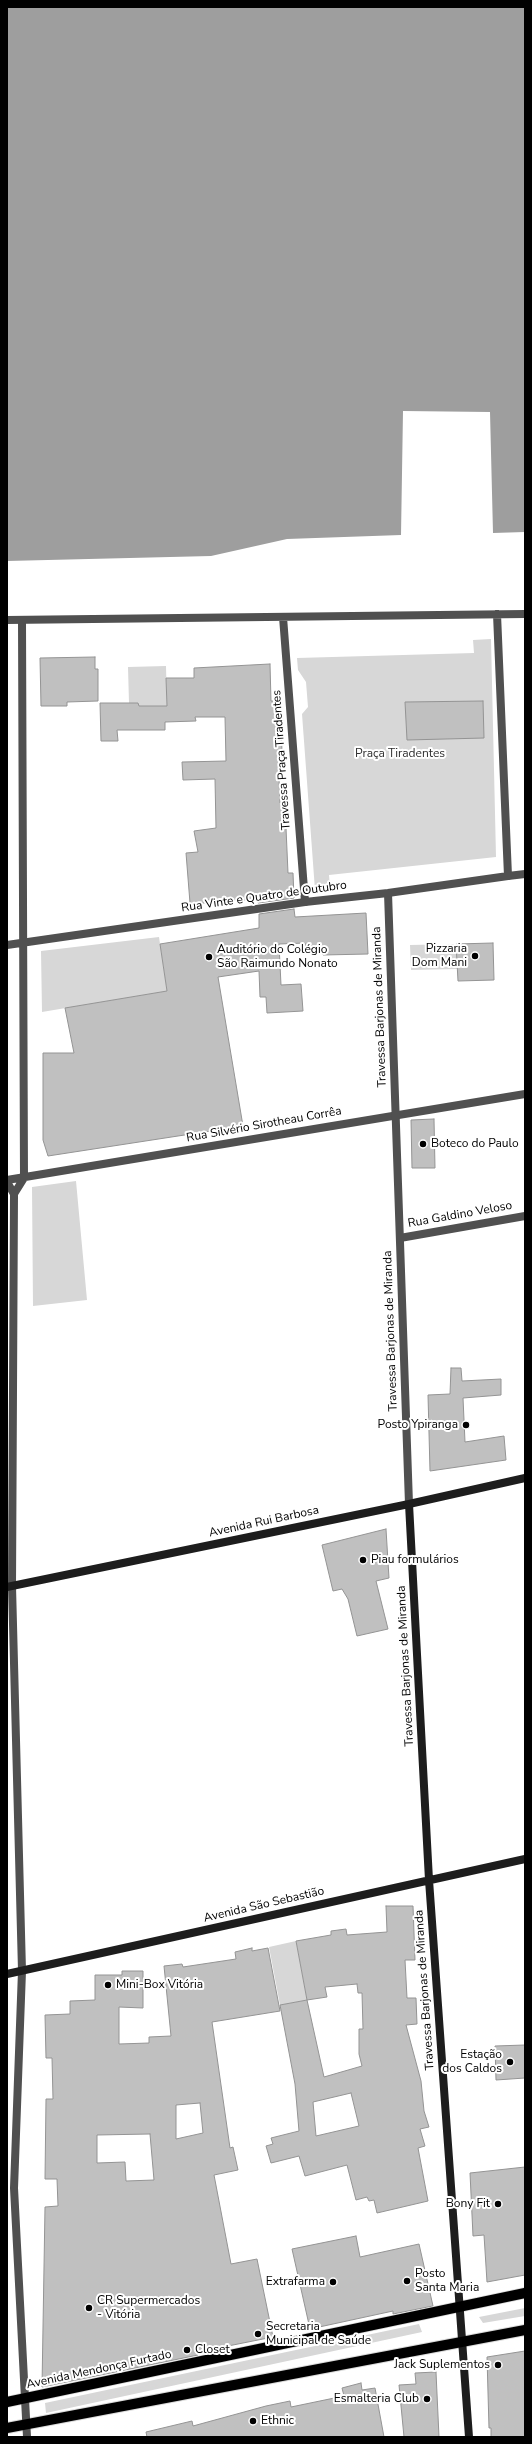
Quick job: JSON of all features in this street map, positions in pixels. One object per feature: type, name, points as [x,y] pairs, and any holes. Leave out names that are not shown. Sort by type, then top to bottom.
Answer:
[{"type":"main road","name":"Avenida Rui Barbosa","points":[[10,1586],[409,1504],[525,1478]]},
{"type":"main road","name":"Travessa Barjonas de Miranda","points":[[409,1504],[429,1880],[470,2437]]},
{"type":"main road","name":"Avenida São Sebastião","points":[[7,1974],[525,1859]]},
{"type":"main road","name":"Avenida Mendonça Furtado","points":[[7,2402],[525,2293]]},
{"type":"main road","points":[[7,2428],[525,2330]]},
{"type":"street","points":[[497,614],[508,876]]},
{"type":"street","points":[[7,620],[525,614]]},
{"type":"street","name":"Travessa Praça Tiradentes","points":[[283,617],[305,902]]},
{"type":"street","points":[[14,1194],[24,1178],[22,620]]},
{"type":"street","name":"Rua Vinte e Quatro de Outubro","points":[[7,945],[305,902],[388,893],[525,874]]},
{"type":"street","name":"Travessa Barjonas de Miranda","points":[[388,893],[397,1115],[409,1504]]},
{"type":"street","name":"Rua Silvério Sirotheau Corrêa","points":[[7,1181],[525,1094]]},
{"type":"street","points":[[7,1181],[14,1194],[10,1586],[22,1971],[14,2188],[27,2437]]},
{"type":"street","name":"Rua Galdino Veloso","points":[[400,1238],[525,1216]]},
{"type":"green space","name":"Praça Tiradentes","points":[[491,639],[496,857],[329,875],[330,888],[315,890],[302,714],[308,707],[306,682],[298,670],[297,658],[474,653],[473,640]]},
{"type":"green space","points":[[166,666],[167,706],[139,706],[138,703],[129,703],[128,667]]},
{"type":"green space","points":[[159,937],[167,991],[42,1012],[41,951]]},
{"type":"green space","points":[[456,944],[457,969],[411,970],[410,945]]},
{"type":"green space","points":[[76,1181],[87,1300],[33,1306],[32,1187]]},
{"type":"green space","points":[[296,1941],[307,2000],[280,2005],[269,1947]]},
{"type":"green space","points":[[525,2308],[525,2316],[483,2323],[479,2317]]},
{"type":"green space","points":[[419,2324],[422,2332],[46,2413],[45,2403]]},
{"type":"shaded area","points":[[7,7],[525,7],[525,532],[493,533],[490,412],[403,411],[401,535],[287,539],[211,556],[7,561]]},
{"type":"building","points":[[95,657],[95,669],[98,669],[98,701],[67,702],[67,706],[41,706],[40,658]]},
{"type":"building","points":[[270,664],[271,701],[280,701],[283,777],[279,778],[280,803],[282,803],[283,828],[286,828],[288,873],[293,873],[294,898],[258,903],[258,900],[205,900],[206,903],[190,903],[186,853],[198,852],[194,831],[216,828],[215,779],[183,780],[182,762],[226,761],[225,717],[195,717],[196,721],[165,722],[165,730],[117,730],[118,741],[101,741],[100,703],[138,703],[139,706],[167,706],[166,678],[194,678],[194,668]]},
{"type":"building","points":[[483,701],[484,738],[407,740],[405,702]]},
{"type":"building","points":[[294,909],[295,917],[366,913],[368,954],[323,955],[322,950],[306,951],[305,943],[279,944],[281,985],[301,984],[303,1011],[267,1013],[266,997],[260,997],[259,971],[218,977],[243,1126],[48,1156],[43,1140],[43,1053],[74,1053],[65,1008],[167,991],[160,944],[259,928],[259,914]]},
{"type":"building","name":"Pizzaria Dom Mani","points":[[493,943],[494,980],[458,981],[456,944]]},
{"type":"building","name":"Boteco do Paulo","points":[[434,1119],[435,1168],[412,1168],[411,1120]]},
{"type":"building","points":[[451,1368],[461,1368],[462,1381],[501,1379],[501,1395],[463,1398],[465,1442],[504,1436],[506,1460],[430,1471],[428,1395],[450,1394]]},
{"type":"building","points":[[386,1529],[389,1578],[376,1581],[388,1629],[357,1636],[348,1599],[342,1589],[333,1591],[322,1545]]},
{"type":"building","points":[[386,1906],[413,1906],[415,1960],[405,1960],[407,1998],[416,1998],[417,2024],[406,2025],[421,2081],[424,2111],[429,2127],[420,2129],[425,2146],[418,2148],[428,2201],[377,2213],[374,2200],[369,2201],[367,2197],[356,2200],[347,2165],[305,2176],[299,2156],[271,2163],[266,2146],[273,2144],[271,2138],[299,2131],[295,2084],[280,2005],[307,2000],[296,1941],[331,1935],[331,1931],[346,1929],[347,1935],[387,1932]],"holes":[[[357,1984],[358,1993],[362,1993],[363,2029],[359,2029],[359,2054],[362,2066],[324,2077],[307,2000],[327,1997],[325,1987]],[[351,2093],[359,2126],[316,2136],[313,2102]]]},
{"type":"building","points":[[252,1948],[252,1951],[268,1948],[280,2011],[212,2022],[230,2148],[233,2147],[238,2170],[214,2175],[231,2264],[257,2259],[273,2337],[198,2352],[198,2355],[42,2387],[45,2207],[58,2206],[57,2179],[45,2179],[46,2099],[53,2099],[52,2058],[46,2058],[45,2015],[70,2014],[70,2001],[95,2000],[95,1975],[122,1975],[122,1971],[143,1971],[143,2008],[119,2007],[119,2044],[149,2043],[149,2037],[171,2036],[164,1966],[182,1964],[183,1967],[236,1959],[235,1952]],"holes":[[[200,2103],[203,2133],[176,2139],[176,2105]],[[150,2134],[154,2180],[126,2181],[125,2162],[97,2163],[97,2135]]]},
{"type":"building","name":"Estação dos Caldos","points":[[525,2045],[525,2078],[496,2080],[495,2046]]},
{"type":"building","name":"Bony Fit","points":[[525,2167],[525,2275],[487,2282],[484,2235],[473,2236],[470,2173]]},
{"type":"building","points":[[356,2236],[360,2257],[419,2244],[433,2306],[393,2314],[393,2311],[310,2329],[292,2249]]},
{"type":"building","points":[[525,2351],[525,2437],[491,2437],[491,2428],[489,2428],[487,2357]]},
{"type":"building","points":[[436,2372],[439,2437],[404,2437],[399,2385],[416,2384],[415,2373]]},
{"type":"building","points":[[361,2383],[362,2390],[375,2388],[384,2437],[147,2437],[146,2432],[192,2421],[193,2426],[290,2401],[291,2407],[344,2396],[342,2388]]},
{"type":"place","name":"Pizzaria Dom Mani","points":[[475,956]]},
{"type":"place","name":"Auditório do Colégio São Raimundo Nonato","points":[[209,957]]},
{"type":"place","name":"Boteco do Paulo","points":[[423,1144]]},
{"type":"place","name":"Posto Ypiranga","points":[[466,1425]]},
{"type":"place","name":"Piau formulários","points":[[363,1560]]},
{"type":"place","name":"Mini-Box Vitória","points":[[108,1985]]},
{"type":"place","name":"Estação dos Caldos","points":[[510,2062]]},
{"type":"place","name":"Bony Fit","points":[[498,2204]]},
{"type":"place","name":"Posto Santa Maria","points":[[407,2281]]},
{"type":"place","name":"Extrafarma","points":[[333,2282]]},
{"type":"place","name":"CR Supermercados - Vitória","points":[[89,2308]]},
{"type":"place","name":"Secretaria Municipal de Saúde","points":[[258,2334]]},
{"type":"place","name":"Closet","points":[[187,2350]]},
{"type":"place","name":"Jack Suplementos","points":[[498,2365]]},
{"type":"place","name":"Esmalteria Club","points":[[427,2399]]},
{"type":"place","name":"Ethnic","points":[[253,2421]]}]
